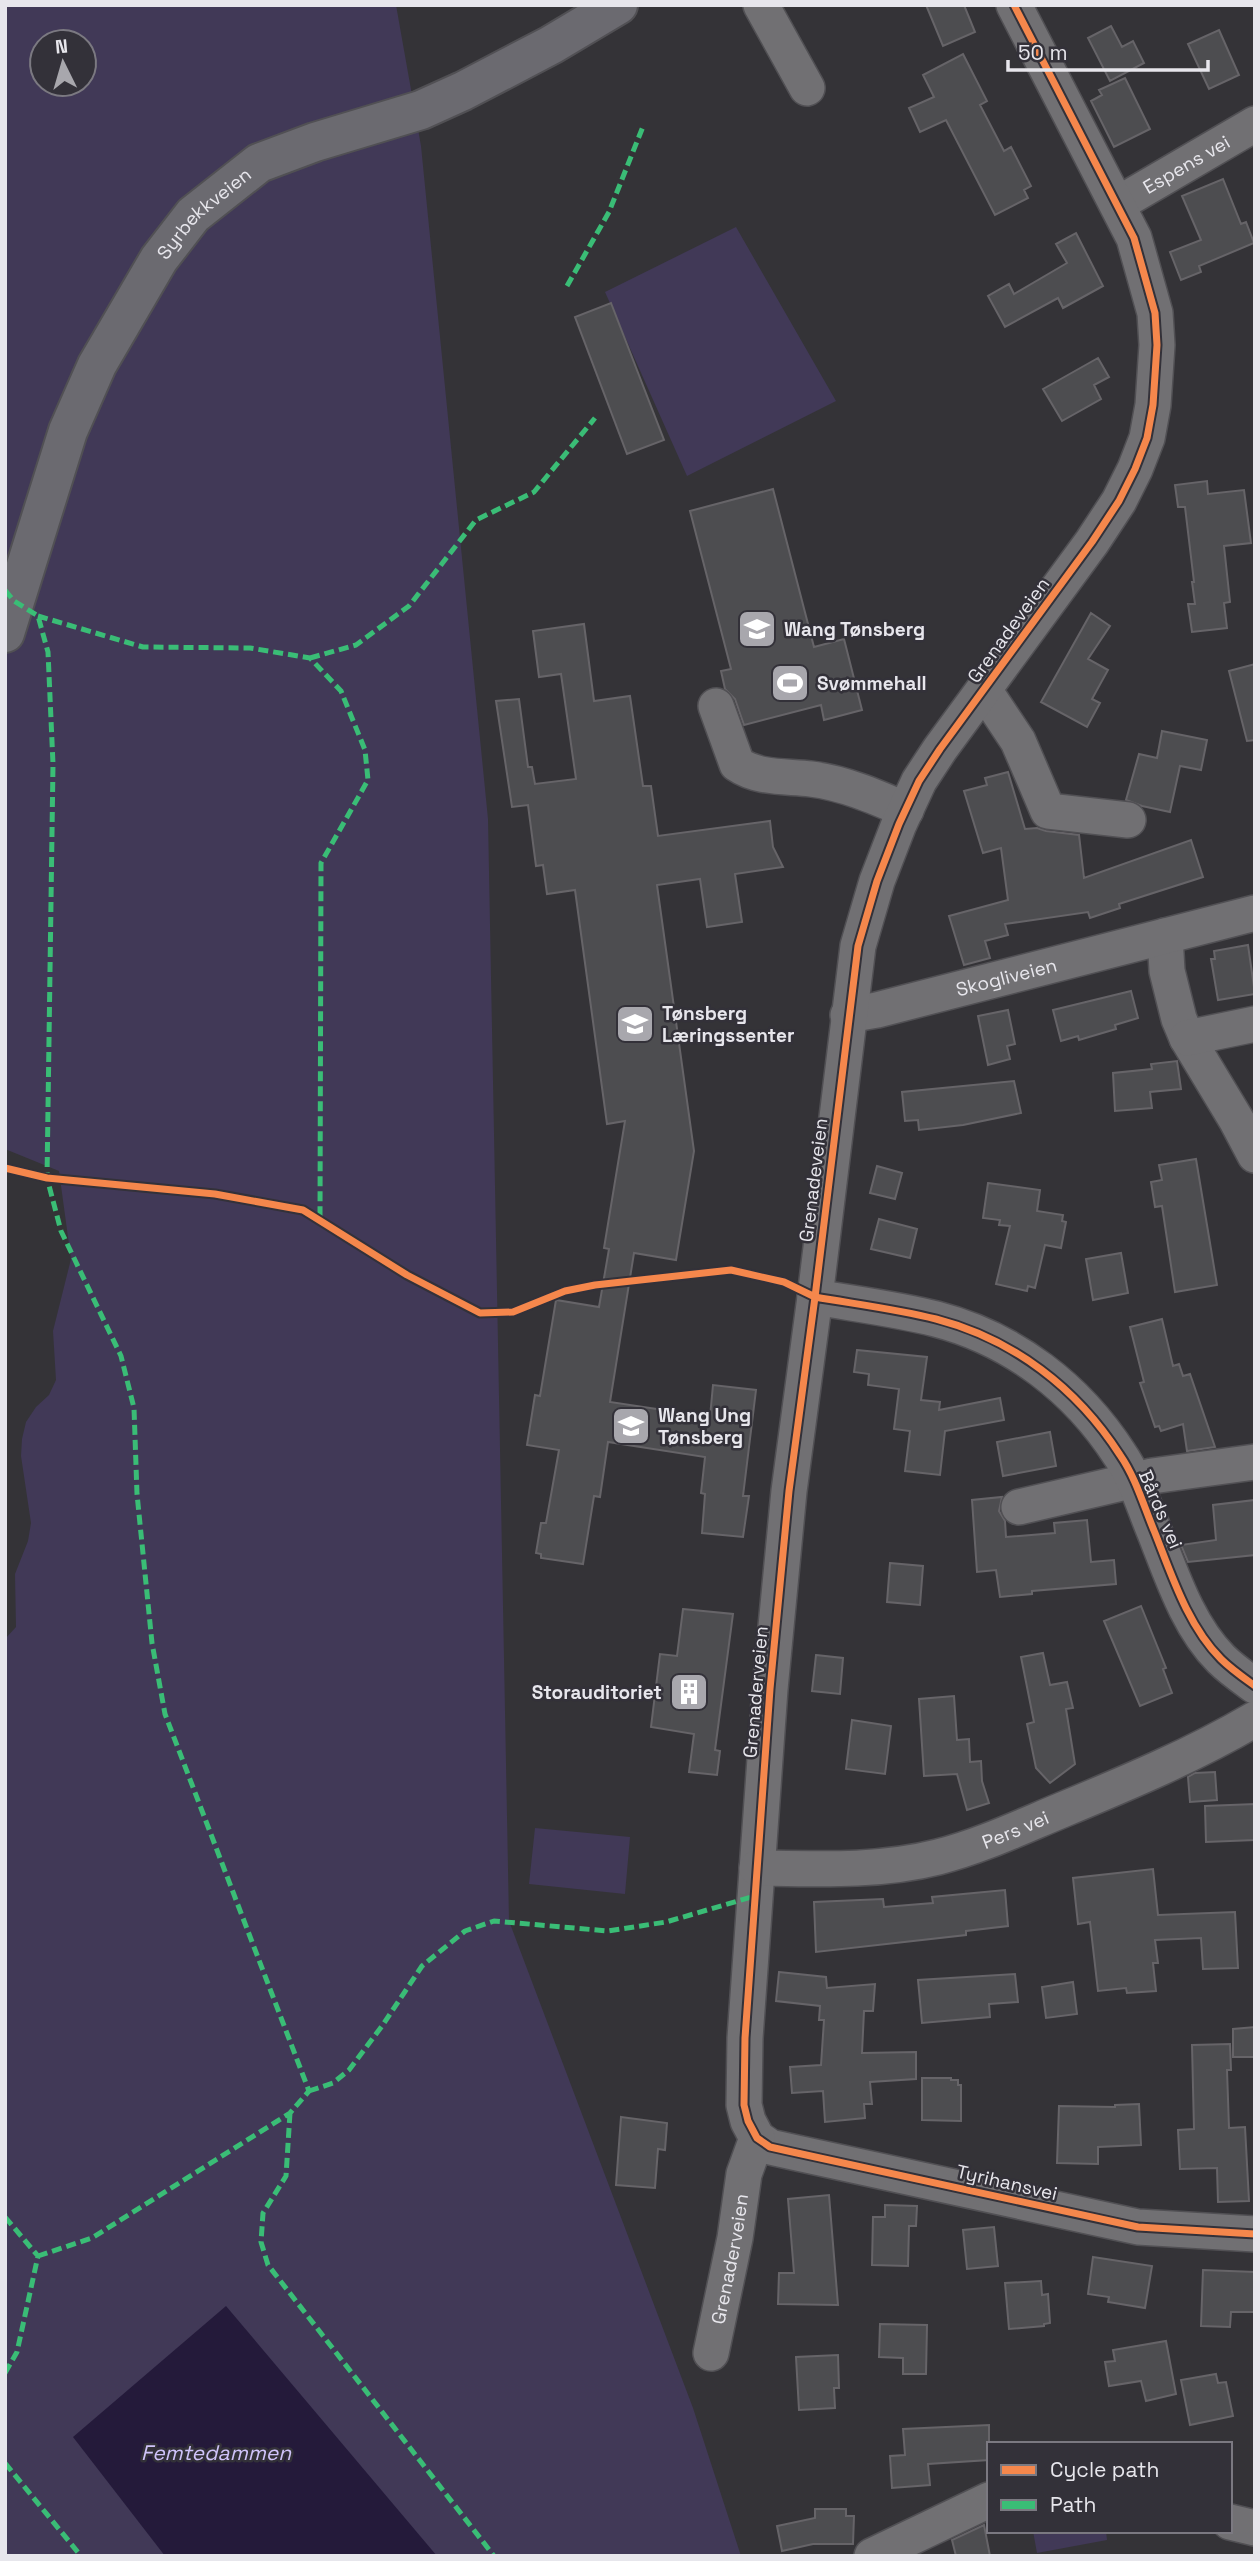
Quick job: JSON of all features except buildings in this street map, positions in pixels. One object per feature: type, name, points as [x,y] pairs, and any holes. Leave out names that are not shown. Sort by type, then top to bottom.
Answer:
[{"type":"main road","name":"Syrbekkveien","points":[[5,633],[68,431],[115,333],[159,259],[193,215],[259,163],[315,142],[421,110],[463,91],[618,5]]},
{"type":"street","points":[[761,5],[807,88]]},
{"type":"street","name":"Grenadeveien","points":[[815,1297],[848,1015],[864,921],[877,881],[919,781],[1106,522],[1135,470],[1147,438],[1153,405],[1157,345],[1155,313],[1134,238],[1014,5]]},
{"type":"street","name":"Espens vei","points":[[1118,204],[1251,135]]},
{"type":"street","points":[[984,690],[1018,741],[1048,811],[1128,820]]},
{"type":"street","points":[[716,706],[737,764],[745,769],[780,778],[812,779],[843,786],[905,810]]},
{"type":"street","name":"Skogliveien","points":[[848,1015],[877,1010],[1255,913]]},
{"type":"street","points":[[1165,936],[1167,971],[1186,1038],[1255,1155]]},
{"type":"street","points":[[1186,1038],[1255,1024]]},
{"type":"street","name":"Bårds vei","points":[[815,1297],[935,1319],[995,1342],[1036,1364],[1092,1415],[1122,1456],[1188,1610],[1222,1659],[1255,1686]]},
{"type":"street","name":"Grenaderveien","points":[[711,2353],[735,2238],[744,2174],[757,2137],[748,2121],[744,2105],[745,2038],[765,1745],[789,1491],[815,1297]]},
{"type":"street","name":"Bårds vei","points":[[1019,1507],[1133,1480],[1255,1462]]},
{"type":"street","name":"Pers vei","points":[[757,1868],[841,1869],[893,1866],[937,1858],[985,1842],[1103,1793],[1229,1734],[1255,1719]]},
{"type":"street","name":"Tyrihansvei","points":[[757,2137],[770,2147],[1112,2222],[1138,2227],[1255,2235]]},
{"type":"street","points":[[872,2556],[987,2501]]},
{"type":"street","points":[[1232,2522],[1255,2528]]},
{"type":"shaded area","points":[[5,5],[396,5],[421,146],[488,819],[509,1921],[693,2408],[741,2556],[5,2556],[5,1639],[16,1627],[15,1574],[28,1541],[31,1523],[21,1456],[22,1439],[26,1422],[36,1407],[49,1395],[56,1380],[53,1331],[71,1259],[59,1171],[5,1149]]},
{"type":"shaded area","points":[[736,227],[836,401],[687,476],[605,292]]},
{"type":"shaded area","points":[[535,1828],[630,1837],[625,1894],[529,1884]]},
{"type":"shaded area","points":[[1033,2533],[1106,2533],[1107,2540],[1037,2553]]},
{"type":"water","name":"Femtedammen","points":[[226,2306],[437,2556],[165,2556],[73,2437]]},
{"type":"marked path","points":[[567,286],[609,212],[644,124]]},
{"type":"marked path","points":[[310,658],[356,645],[409,606],[476,520],[534,492],[595,418]]},
{"type":"marked path","points":[[5,590],[14,601],[38,616],[48,652],[53,764],[47,1178],[61,1231],[121,1356],[134,1408],[137,1494],[152,1643],[165,1714],[309,2091],[290,2113],[92,2238],[38,2256]]},
{"type":"marked path","points":[[38,616],[143,647],[250,648],[310,658],[341,691],[365,750],[368,780],[321,863],[320,1220]]},
{"type":"marked path","points":[[309,2091],[333,2083],[349,2070],[422,1966],[465,1931],[494,1921],[608,1931],[666,1922],[755,1896]]},
{"type":"marked path","points":[[290,2113],[286,2176],[263,2213],[261,2242],[268,2265],[494,2556]]},
{"type":"marked path","points":[[5,2217],[38,2256]]},
{"type":"marked path","points":[[5,2373],[17,2352],[38,2256]]},
{"type":"marked path","points":[[5,2463],[81,2556]]},
{"type":"cycle path","points":[[5,1168],[47,1178],[215,1194],[303,1210],[407,1275],[480,1313],[513,1312],[565,1291],[595,1285],[731,1270],[784,1282],[815,1297],[858,946],[877,881],[919,781],[1119,501],[1147,438],[1153,405],[1157,345],[1155,313],[1134,238],[1014,5]]},
{"type":"cycle path","points":[[1255,1686],[1221,1659],[1199,1631],[1175,1583],[1126,1464],[1084,1408],[1063,1388],[1017,1353],[964,1328],[906,1312],[815,1297],[789,1491],[770,1689],[745,2038],[744,2105],[748,2121],[757,2138],[770,2147],[1138,2227],[1255,2234]]},
{"type":"place","name":"Wang Tønsberg","points":[[757,629]]},
{"type":"place","name":"Svømmehall","points":[[790,683]]},
{"type":"place","name":"Tønsberg Læringssenter","points":[[635,1024]]},
{"type":"place","name":"Wang Ung Tønsberg","points":[[631,1426]]},
{"type":"place","name":"Storauditoriet","points":[[689,1692]]}]
